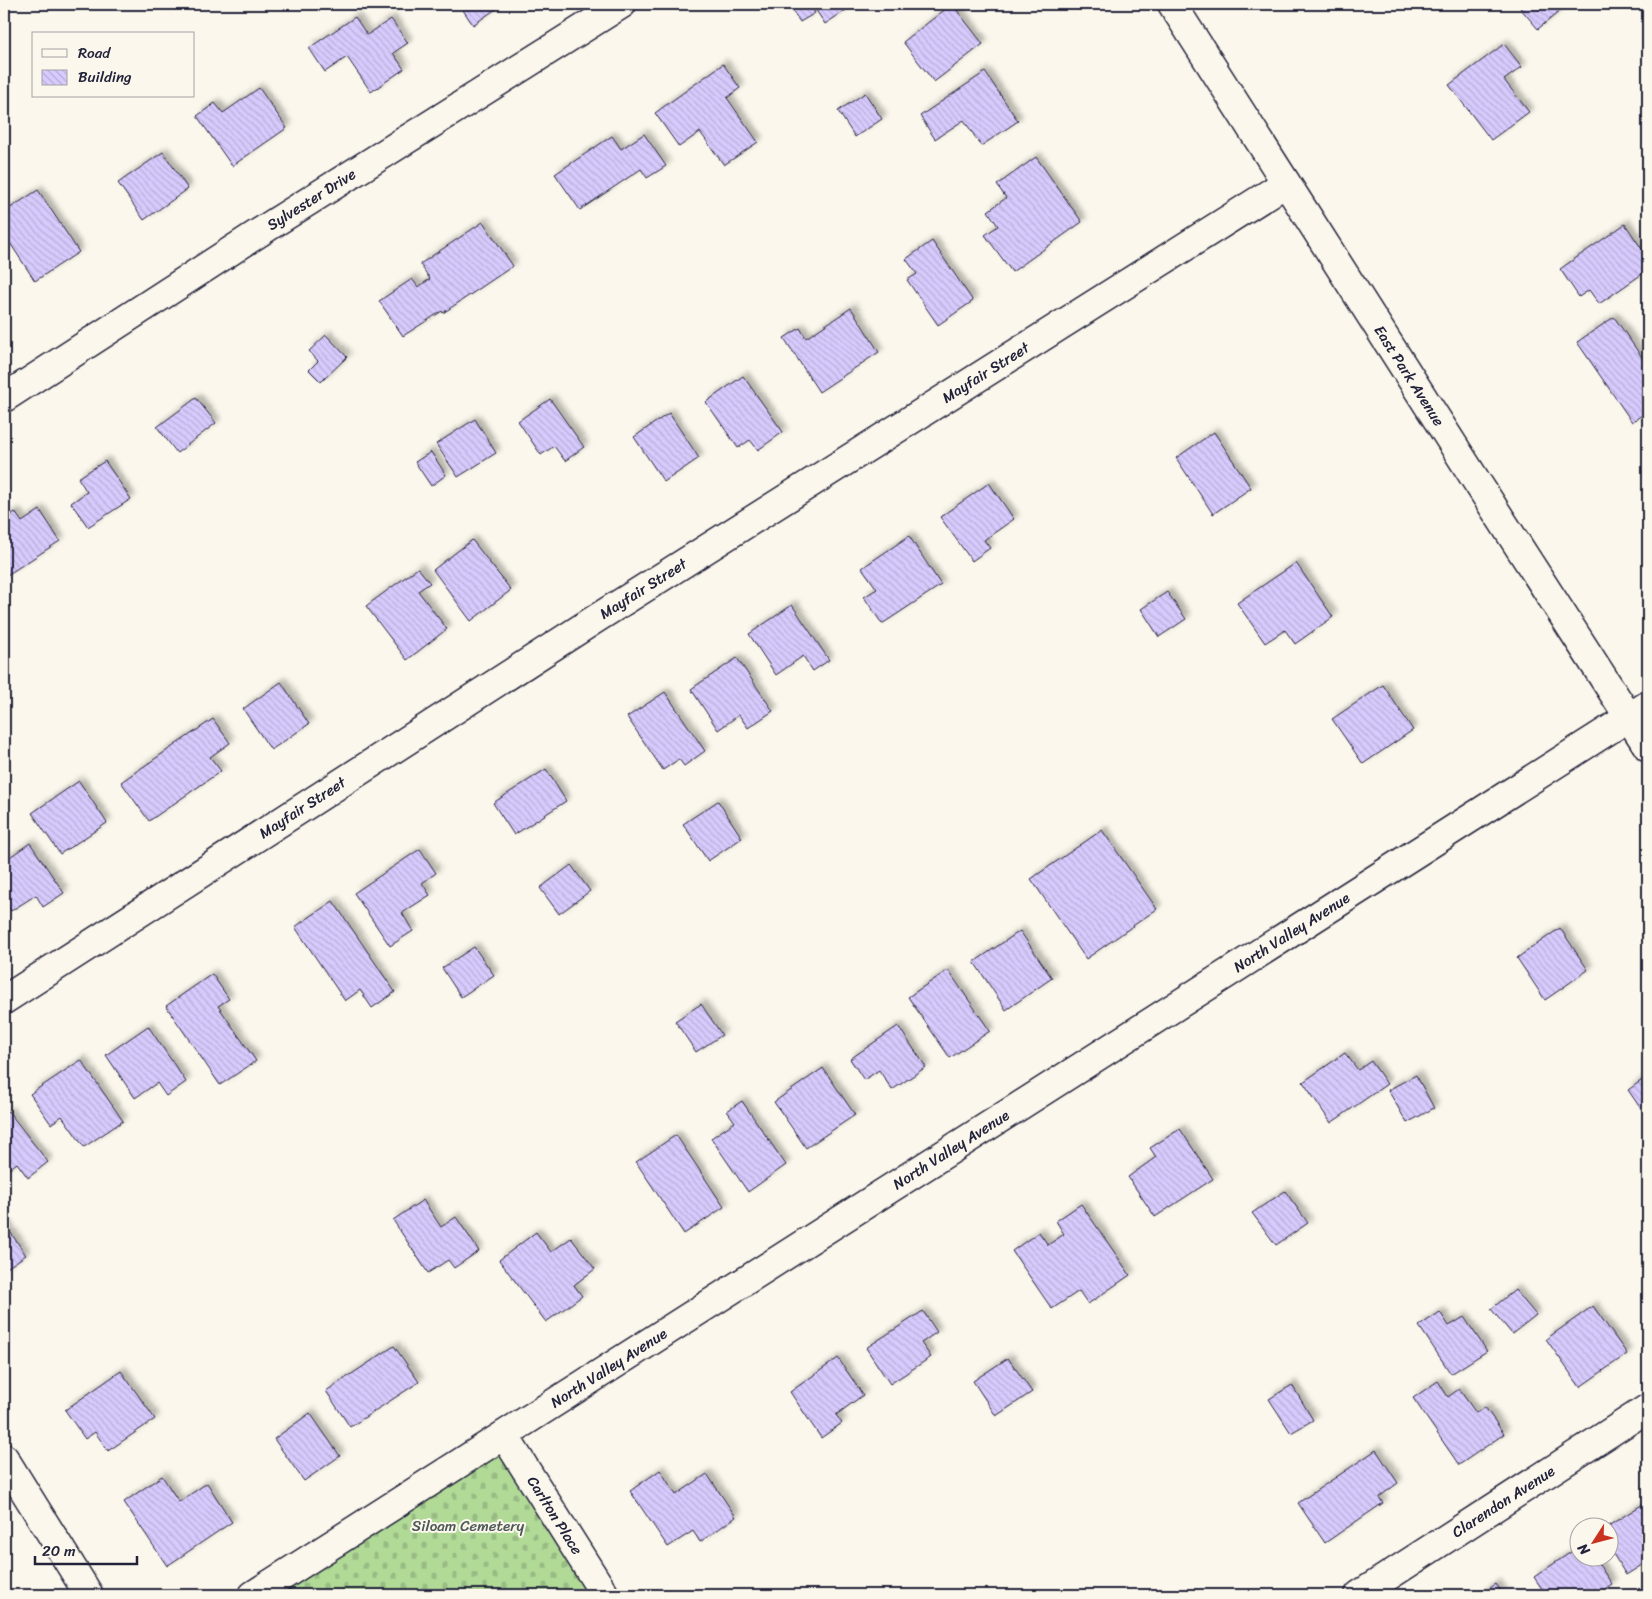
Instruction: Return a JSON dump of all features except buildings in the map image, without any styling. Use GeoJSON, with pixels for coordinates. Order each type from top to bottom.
{"type":"FeatureCollection","features":[{"type":"Feature","properties":{"kind":"street","name":"Sylvester Drive"},"geometry":{"type":"LineString","coordinates":[[4,398],[274,223],[622,4]]}},
{"type":"Feature","properties":{"kind":"street","name":"East Park Avenue"},"geometry":{"type":"LineString","coordinates":[[1172,4],[1471,474],[1639,711],[1648,747]]}},
{"type":"Feature","properties":{"kind":"street","name":"Mayfair Street"},"geometry":{"type":"LineString","coordinates":[[4,1000],[597,618],[1286,183]]}},
{"type":"Feature","properties":{"kind":"street","name":"North Valley Avenue"},"geometry":{"type":"LineString","coordinates":[[253,1595],[1639,711]]}},
{"type":"Feature","properties":{"kind":"street","name":"Clarendon Avenue"},"geometry":{"type":"LineString","coordinates":[[1359,1595],[1648,1408]]}},
{"type":"Feature","properties":{"kind":"street","name":"Carlton Place"},"geometry":{"type":"LineString","coordinates":[[504,1435],[605,1595]]}},
{"type":"Feature","properties":{"kind":"street"},"geometry":{"type":"LineString","coordinates":[[4,1458],[89,1595]]}},
{"type":"Feature","properties":{"kind":"green space","name":"Siloam Cemetery"},"geometry":{"type":"Polygon","coordinates":[[[492,1429],[590,1595],[233,1595],[492,1429]]]}}]}
